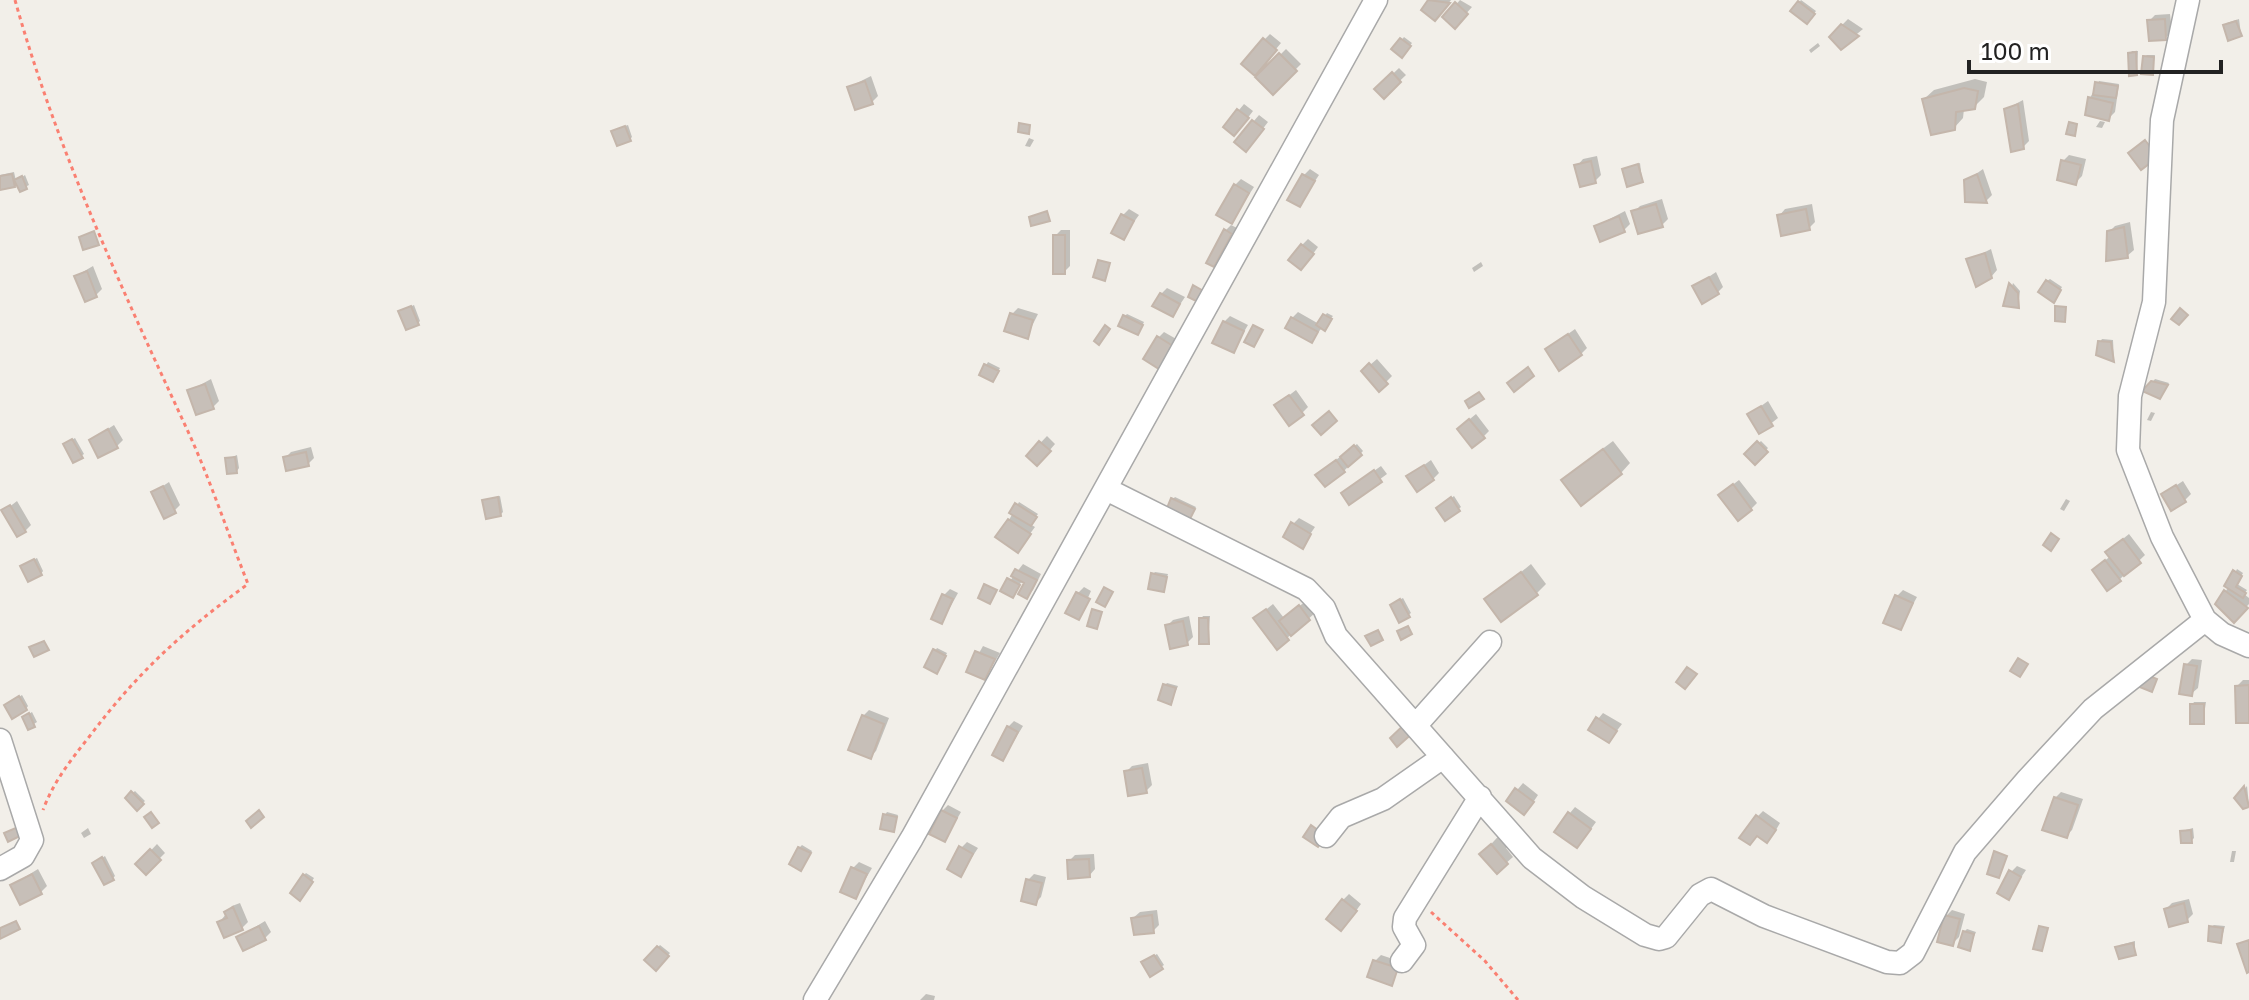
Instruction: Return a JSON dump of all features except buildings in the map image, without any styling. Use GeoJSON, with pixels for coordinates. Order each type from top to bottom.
{"type":"FeatureCollection","features":[{"type":"Feature","properties":{"kind":"street"},"geometry":{"type":"LineString","coordinates":[[815,1000],[912,838],[1376,0]]}},
{"type":"Feature","properties":{"kind":"street"},"geometry":{"type":"LineString","coordinates":[[2188,0],[2162,120],[2154,302],[2130,396],[2128,450],[2162,537],[2205,620],[2222,634],[2249,646]]}},
{"type":"Feature","properties":{"kind":"street"},"geometry":{"type":"LineString","coordinates":[[1106,489],[1221,544],[1315,595],[1336,636],[1532,858],[1583,897],[1653,938],[1666,937],[1700,895],[1711,889],[1764,916],[1887,962],[1900,963],[1913,953],[1965,852],[2028,779],[2093,709],[2205,620]]}},
{"type":"Feature","properties":{"kind":"street"},"geometry":{"type":"LineString","coordinates":[[1416,725],[1490,642]]}},
{"type":"Feature","properties":{"kind":"street"},"geometry":{"type":"LineString","coordinates":[[0,740],[32,840],[23,856],[0,869]]}},
{"type":"Feature","properties":{"kind":"street"},"geometry":{"type":"LineString","coordinates":[[1326,836],[1341,817],[1383,799],[1443,757]]}},
{"type":"Feature","properties":{"kind":"street"},"geometry":{"type":"LineString","coordinates":[[1402,961],[1414,945],[1403,923],[1480,797]]}},
{"type":"Feature","properties":{"kind":"path"},"geometry":{"type":"LineString","coordinates":[[15,0],[30,55],[105,249],[186,427],[248,584],[184,631],[129,684],[53,784],[32,840]]}},
{"type":"Feature","properties":{"kind":"path"},"geometry":{"type":"LineString","coordinates":[[1416,899],[1485,961],[1518,1000]]}}]}
